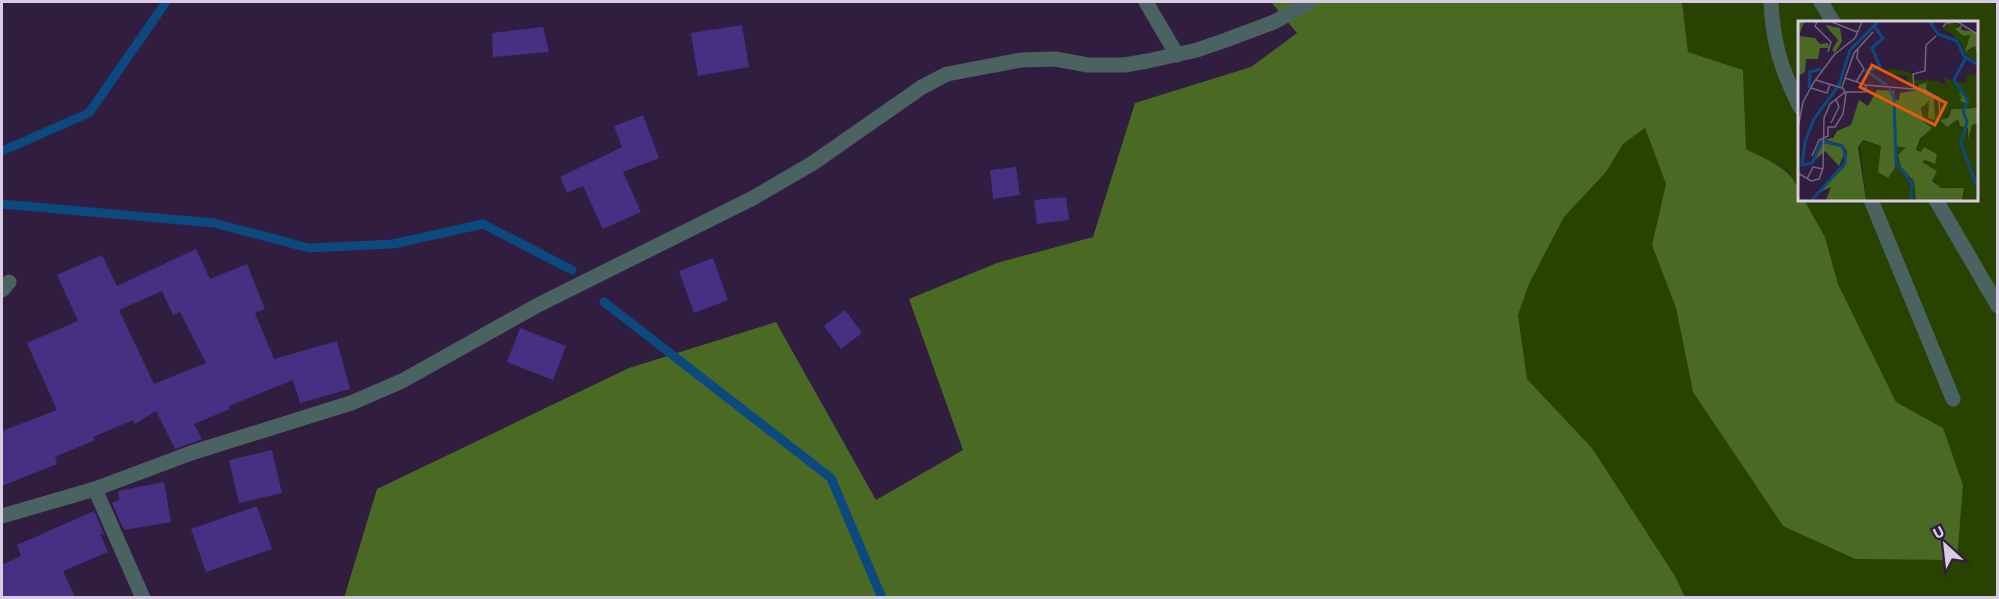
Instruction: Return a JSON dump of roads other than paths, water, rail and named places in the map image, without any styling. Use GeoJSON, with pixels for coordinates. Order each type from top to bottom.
{"type":"FeatureCollection","features":[{"type":"Feature","properties":{"kind":"street"},"geometry":{"type":"LineString","coordinates":[[1146,2],[1177,55]]}},
{"type":"Feature","properties":{"kind":"street"},"geometry":{"type":"LineString","coordinates":[[2,516],[95,489],[194,452],[351,403],[402,381],[538,305],[753,198],[813,163],[922,87],[947,74],[1021,60],[1054,59],[1088,65],[1124,65],[1177,55],[1274,22],[1310,2]]}},
{"type":"Feature","properties":{"kind":"street"},"geometry":{"type":"LineString","coordinates":[[1771,2],[1773,34],[1784,75],[1798,103]]}},
{"type":"Feature","properties":{"kind":"street"},"geometry":{"type":"LineString","coordinates":[[1821,2],[1832,21]]}},
{"type":"Feature","properties":{"kind":"street"},"geometry":{"type":"LineString","coordinates":[[1871,201],[1953,399]]}},
{"type":"Feature","properties":{"kind":"street"},"geometry":{"type":"LineString","coordinates":[[1937,201],[1998,306]]}},
{"type":"Feature","properties":{"kind":"street"},"geometry":{"type":"LineString","coordinates":[[95,489],[143,597]]}},
{"type":"Feature","properties":{"kind":"waterway"},"geometry":{"type":"LineString","coordinates":[[2,151],[89,113],[166,2]]}},
{"type":"Feature","properties":{"kind":"waterway"},"geometry":{"type":"LineString","coordinates":[[2,204],[214,223],[309,248],[393,244],[483,224],[572,270]]}},
{"type":"Feature","properties":{"kind":"waterway"},"geometry":{"type":"LineString","coordinates":[[604,302],[831,478],[882,598]]}}]}
